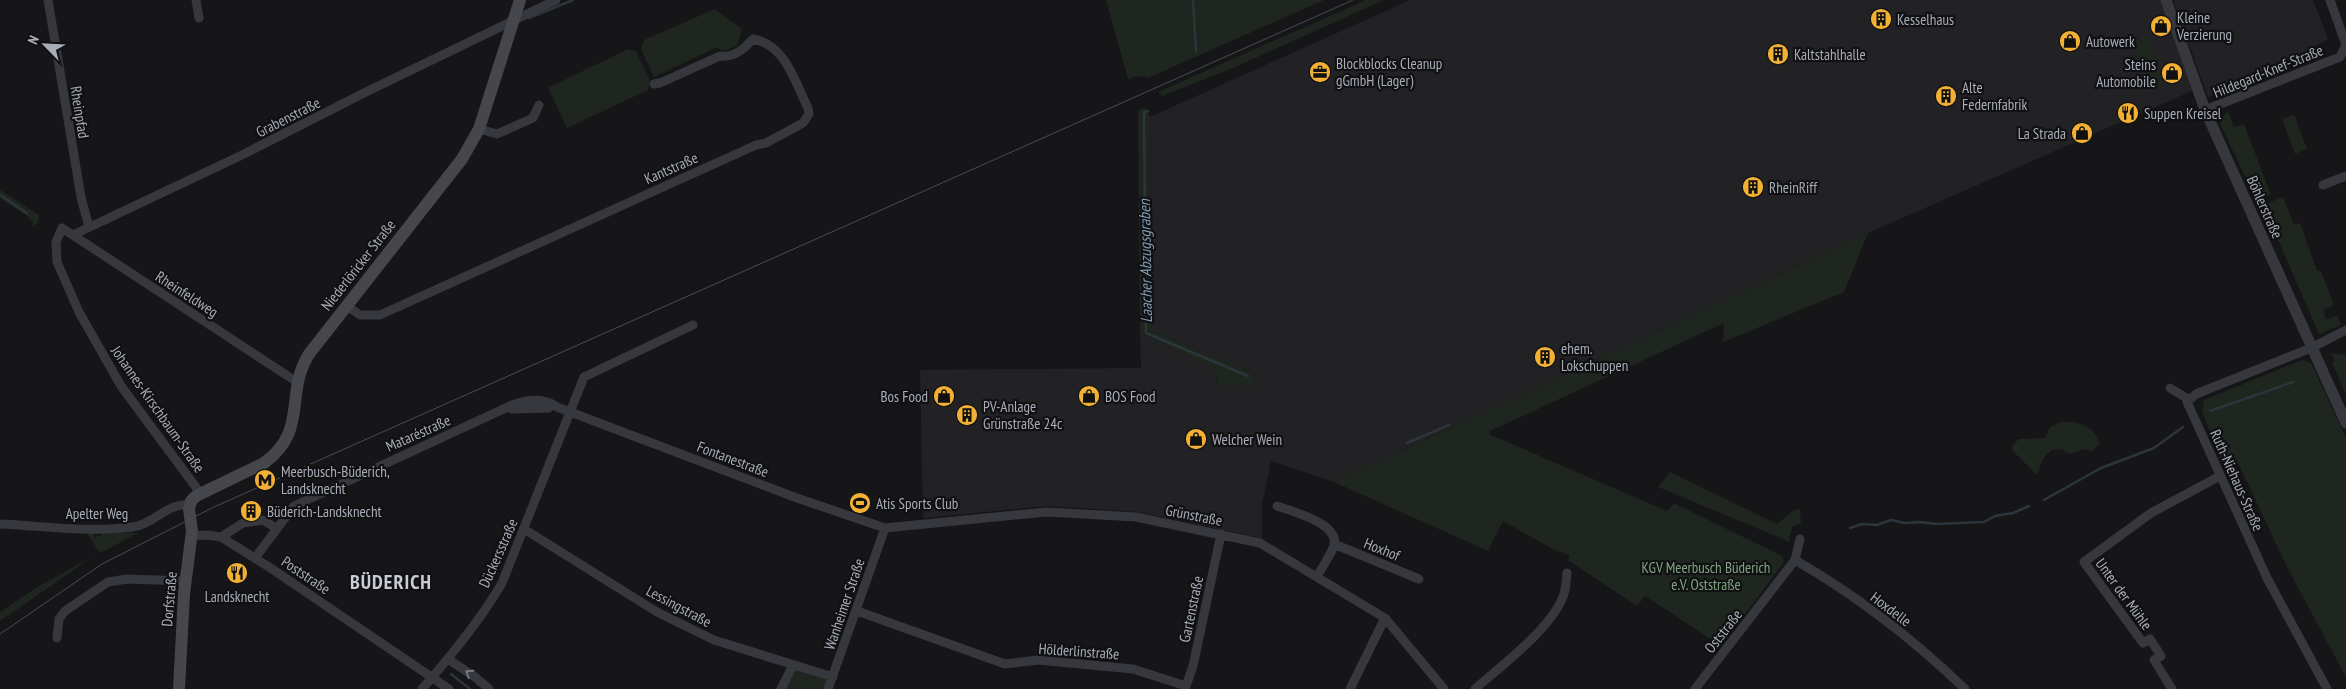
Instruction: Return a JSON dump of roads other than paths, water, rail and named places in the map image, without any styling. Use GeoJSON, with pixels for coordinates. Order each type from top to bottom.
{"type":"FeatureCollection","features":[{"type":"Feature","properties":{"kind":"main road","name":"Niederlöricker Straße"},"geometry":{"type":"LineString","coordinates":[[189,509],[193,499],[264,463],[280,450],[294,422],[297,382],[299,373],[309,354],[462,159],[479,129],[520,0]]}},
{"type":"Feature","properties":{"kind":"main road","name":"Dorfstraße"},"geometry":{"type":"LineString","coordinates":[[179,689],[186,581],[192,536],[189,509]]}},
{"type":"Feature","properties":{"kind":"street","name":"Rheinpfad"},"geometry":{"type":"LineString","coordinates":[[48,0],[81,197],[90,227]]}},
{"type":"Feature","properties":{"kind":"street"},"geometry":{"type":"LineString","coordinates":[[196,0],[199,18]]}},
{"type":"Feature","properties":{"kind":"street","name":"Grabenstraße"},"geometry":{"type":"LineString","coordinates":[[73,236],[556,0]]}},
{"type":"Feature","properties":{"kind":"street","name":"Böhlerstraße"},"geometry":{"type":"LineString","coordinates":[[2166,0],[2205,110],[2346,422]]}},
{"type":"Feature","properties":{"kind":"street","name":"Hildegard-Knef-Straße"},"geometry":{"type":"LineString","coordinates":[[2205,110],[2340,56],[2346,45],[2330,0]]}},
{"type":"Feature","properties":{"kind":"street","name":"Kantstraße"},"geometry":{"type":"LineString","coordinates":[[347,306],[360,315],[380,314],[741,152],[766,143],[803,123],[809,114],[808,108],[779,51],[763,41],[753,39],[744,50],[726,57],[720,56],[654,84]]}},
{"type":"Feature","properties":{"kind":"street"},"geometry":{"type":"LineString","coordinates":[[479,129],[494,134],[500,133],[533,118],[539,105]]}},
{"type":"Feature","properties":{"kind":"street"},"geometry":{"type":"LineString","coordinates":[[2322,185],[2346,176]]}},
{"type":"Feature","properties":{"kind":"street","name":"Rheinfeldweg"},"geometry":{"type":"LineString","coordinates":[[62,228],[297,382]]}},
{"type":"Feature","properties":{"kind":"street","name":"Johannes-Kirschbaum-Straße"},"geometry":{"type":"LineString","coordinates":[[62,228],[56,242],[57,262],[79,312],[121,386],[201,494]]}},
{"type":"Feature","properties":{"kind":"street"},"geometry":{"type":"LineString","coordinates":[[571,411],[584,378],[693,324]]}},
{"type":"Feature","properties":{"kind":"street"},"geometry":{"type":"LineString","coordinates":[[2170,388],[2188,400],[2196,394],[2311,348],[2346,330]]}},
{"type":"Feature","properties":{"kind":"street","name":"Ruth-Niehaus-Straße"},"geometry":{"type":"LineString","coordinates":[[2188,400],[2189,410],[2203,435],[2278,600],[2327,689]]}},
{"type":"Feature","properties":{"kind":"street","name":"Mataréstraße"},"geometry":{"type":"LineString","coordinates":[[255,558],[294,506],[525,401],[551,402],[557,407],[571,411]]}},
{"type":"Feature","properties":{"kind":"street","name":"Fontanestraße"},"geometry":{"type":"LineString","coordinates":[[571,411],[797,498],[885,528]]}},
{"type":"Feature","properties":{"kind":"street","name":"Dückersstraße"},"geometry":{"type":"LineString","coordinates":[[422,689],[492,602],[510,566],[571,411]]}},
{"type":"Feature","properties":{"kind":"street","name":"Unter der Mühle"},"geometry":{"type":"LineString","coordinates":[[2172,689],[2154,660],[2161,656],[2150,639],[2143,643],[2084,562],[2151,513],[2220,476]]}},
{"type":"Feature","properties":{"kind":"street","name":"Apelter Weg"},"geometry":{"type":"LineString","coordinates":[[0,524],[107,529],[131,528],[142,525],[178,506],[189,509]]}},
{"type":"Feature","properties":{"kind":"street"},"geometry":{"type":"LineString","coordinates":[[1277,506],[1322,523],[1332,533],[1334,544],[1317,577]]}},
{"type":"Feature","properties":{"kind":"street","name":"Grünstraße"},"geometry":{"type":"LineString","coordinates":[[885,528],[1046,512],[1136,517],[1260,543],[1385,618],[1444,689]]}},
{"type":"Feature","properties":{"kind":"street"},"geometry":{"type":"LineString","coordinates":[[221,537],[243,523],[263,520],[276,528]]}},
{"type":"Feature","properties":{"kind":"street","name":"Wanheimer Straße"},"geometry":{"type":"LineString","coordinates":[[828,689],[885,528]]}},
{"type":"Feature","properties":{"kind":"street","name":"Lessingstraße"},"geometry":{"type":"LineString","coordinates":[[524,529],[657,612],[714,640],[833,677]]}},
{"type":"Feature","properties":{"kind":"street","name":"Poststraße"},"geometry":{"type":"LineString","coordinates":[[192,536],[207,534],[221,537],[449,689]]}},
{"type":"Feature","properties":{"kind":"street","name":"Gartenstraße"},"geometry":{"type":"LineString","coordinates":[[1185,688],[1193,666],[1222,534]]}},
{"type":"Feature","properties":{"kind":"street","name":"Oststraße"},"geometry":{"type":"LineString","coordinates":[[1695,689],[1795,560],[1800,538]]}},
{"type":"Feature","properties":{"kind":"street","name":"Hoxhof"},"geometry":{"type":"LineString","coordinates":[[1334,544],[1419,579]]}},
{"type":"Feature","properties":{"kind":"street","name":"Hoxdelle"},"geometry":{"type":"LineString","coordinates":[[1795,560],[1858,601],[1918,647],[1965,689]]}},
{"type":"Feature","properties":{"kind":"street"},"geometry":{"type":"LineString","coordinates":[[1475,689],[1516,653],[1555,611],[1565,591],[1567,572]]}},
{"type":"Feature","properties":{"kind":"street"},"geometry":{"type":"LineString","coordinates":[[57,638],[59,619],[65,612],[108,582],[127,579],[186,581]]}},
{"type":"Feature","properties":{"kind":"street","name":"Hölderlinstraße"},"geometry":{"type":"LineString","coordinates":[[857,611],[1006,664],[1038,660],[1133,669],[1185,688]]}},
{"type":"Feature","properties":{"kind":"street"},"geometry":{"type":"LineString","coordinates":[[1350,689],[1385,618]]}},
{"type":"Feature","properties":{"kind":"street"},"geometry":{"type":"LineString","coordinates":[[448,659],[489,689]]}},
{"type":"Feature","properties":{"kind":"street"},"geometry":{"type":"LineString","coordinates":[[781,689],[794,665]]}},
{"type":"Feature","properties":{"kind":"waterway","name":"Laacher Abzugsgraben"},"geometry":{"type":"LineString","coordinates":[[529,18],[573,0]]}},
{"type":"Feature","properties":{"kind":"waterway","name":"Laacher Abzugsgraben"},"geometry":{"type":"LineString","coordinates":[[1193,0],[1196,51]]}},
{"type":"Feature","properties":{"kind":"waterway","name":"Laacher Abzugsgraben"},"geometry":{"type":"LineString","coordinates":[[1148,111],[1144,112],[1146,333],[1248,376]]}},
{"type":"Feature","properties":{"kind":"waterway"},"geometry":{"type":"LineString","coordinates":[[0,195],[27,213]]}},
{"type":"Feature","properties":{"kind":"waterway"},"geometry":{"type":"LineString","coordinates":[[2210,411],[2293,382]]}},
{"type":"Feature","properties":{"kind":"waterway","name":"Laacher Abzugsgraben"},"geometry":{"type":"LineString","coordinates":[[1407,443],[1449,425]]}},
{"type":"Feature","properties":{"kind":"waterway"},"geometry":{"type":"LineString","coordinates":[[2044,500],[2101,468],[2154,448],[2183,427]]}},
{"type":"Feature","properties":{"kind":"waterway"},"geometry":{"type":"LineString","coordinates":[[1850,528],[1862,524],[1877,525],[1891,520],[1904,523],[1936,524],[1984,522],[1995,516],[2013,513],[2029,506]]}},
{"type":"Feature","properties":{"kind":"waterway"},"geometry":{"type":"LineString","coordinates":[[451,674],[470,689]]}},
{"type":"Feature","properties":{"kind":"tram line"},"geometry":{"type":"LineString","coordinates":[[0,634],[102,564],[214,507],[1353,0]]}},
{"type":"Feature","properties":{"kind":"place","name":"Kesselhaus"},"geometry":{"type":"Point","coordinates":[1881,19]}},
{"type":"Feature","properties":{"kind":"place","name":"Kleine Verzierung"},"geometry":{"type":"Point","coordinates":[2161,26]}},
{"type":"Feature","properties":{"kind":"place","name":"Autowerk"},"geometry":{"type":"Point","coordinates":[2070,41]}},
{"type":"Feature","properties":{"kind":"place","name":"Kaltstahlhalle"},"geometry":{"type":"Point","coordinates":[1778,54]}},
{"type":"Feature","properties":{"kind":"place","name":"Blockblocks Cleanup gGmbH (Lager)"},"geometry":{"type":"Point","coordinates":[1320,72]}},
{"type":"Feature","properties":{"kind":"place","name":"Steins Automobile"},"geometry":{"type":"Point","coordinates":[2172,73]}},
{"type":"Feature","properties":{"kind":"place","name":"Alte Federnfabrik"},"geometry":{"type":"Point","coordinates":[1946,96]}},
{"type":"Feature","properties":{"kind":"place","name":"Suppen Kreisel"},"geometry":{"type":"Point","coordinates":[2128,113]}},
{"type":"Feature","properties":{"kind":"place","name":"La Strada"},"geometry":{"type":"Point","coordinates":[2082,133]}},
{"type":"Feature","properties":{"kind":"place","name":"RheinRiff"},"geometry":{"type":"Point","coordinates":[1753,187]}},
{"type":"Feature","properties":{"kind":"place","name":"ehem. Lokschuppen"},"geometry":{"type":"Point","coordinates":[1545,357]}},
{"type":"Feature","properties":{"kind":"place","name":"Bos Food"},"geometry":{"type":"Point","coordinates":[944,396]}},
{"type":"Feature","properties":{"kind":"place","name":"BOS Food"},"geometry":{"type":"Point","coordinates":[1089,396]}},
{"type":"Feature","properties":{"kind":"place","name":"PV-Anlage Grünstraße 24c"},"geometry":{"type":"Point","coordinates":[967,415]}},
{"type":"Feature","properties":{"kind":"place","name":"Welcher Wein"},"geometry":{"type":"Point","coordinates":[1196,439]}},
{"type":"Feature","properties":{"kind":"place","name":"Meerbusch-Büderich, Landsknecht"},"geometry":{"type":"Point","coordinates":[265,480]}},
{"type":"Feature","properties":{"kind":"place","name":"Atis Sports Club"},"geometry":{"type":"Point","coordinates":[860,503]}},
{"type":"Feature","properties":{"kind":"place","name":"Büderich-Landsknecht"},"geometry":{"type":"Point","coordinates":[251,511]}},
{"type":"Feature","properties":{"kind":"place","name":"Landsknecht"},"geometry":{"type":"Point","coordinates":[237,573]}},
{"type":"Feature","properties":{"kind":"district","name":"BÜDERICH"},"geometry":{"type":"Point","coordinates":[391,582]}},
{"type":"Feature","properties":{"kind":"park label","name":"KGV Meerbusch Büderich e.V. Oststraße"},"geometry":{"type":"Point","coordinates":[1706,576]}}]}
